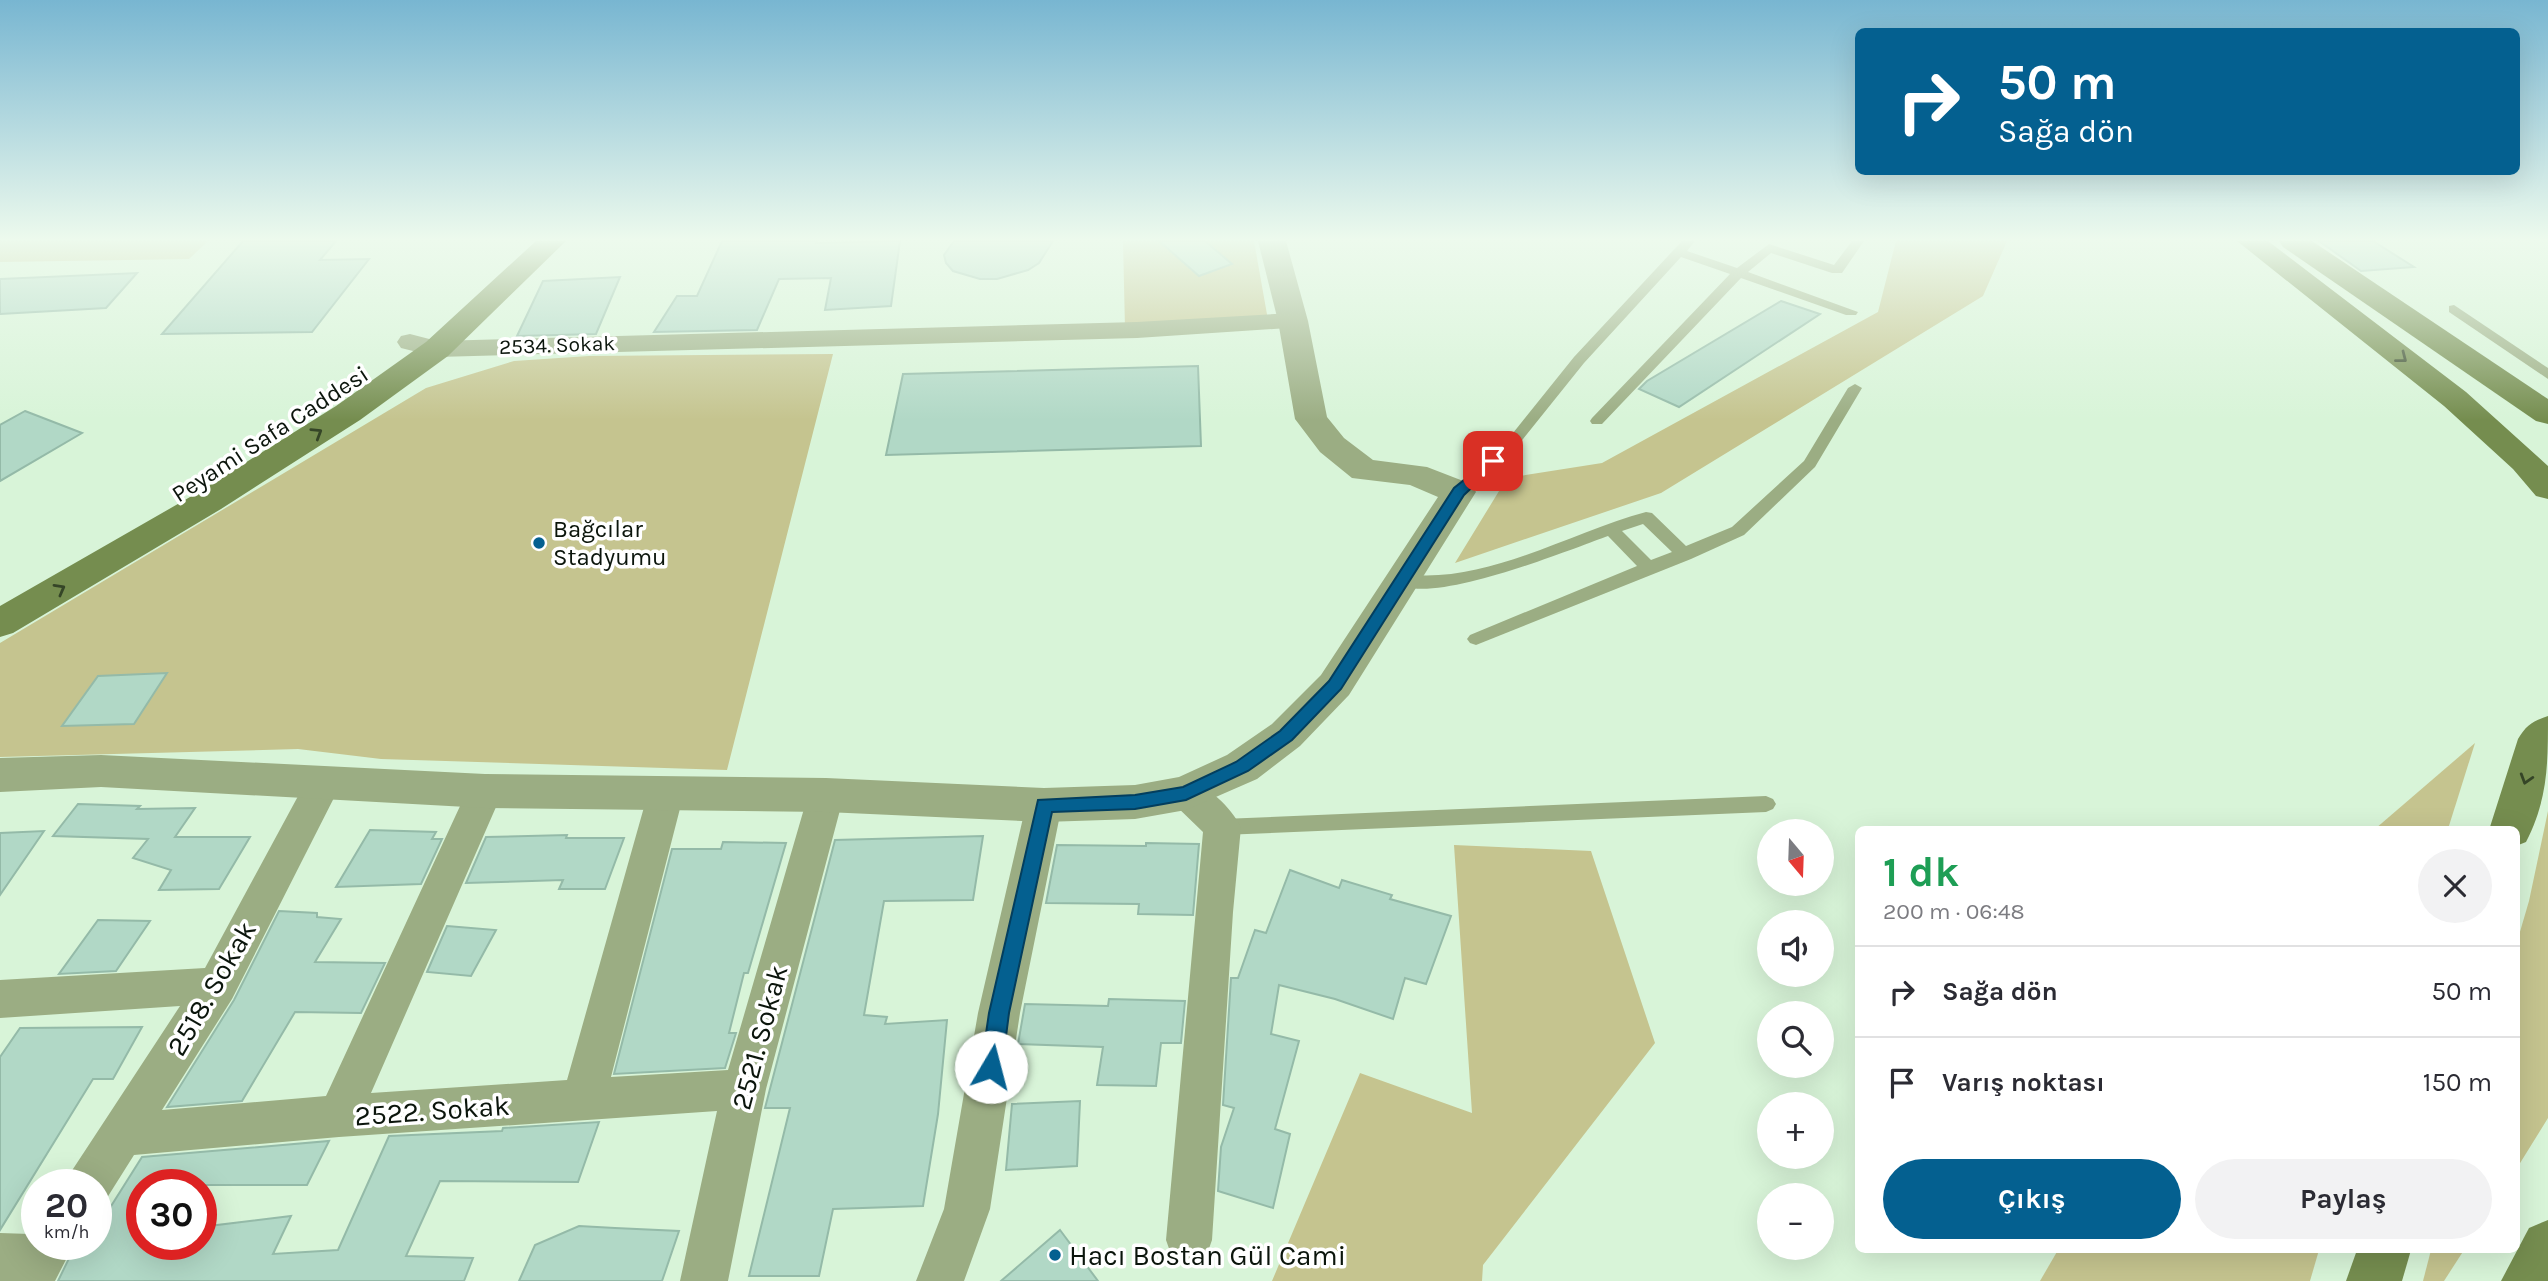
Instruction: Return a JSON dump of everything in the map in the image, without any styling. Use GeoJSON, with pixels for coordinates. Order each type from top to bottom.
{"type":"FeatureCollection","features":[{"type":"Feature","properties":{"kind":"main road","name":"Peyami Safa Caddesi"},"geometry":{"type":"LineString","coordinates":[[0,593],[139,517],[424,346],[464,301]]}},
{"type":"Feature","properties":{"kind":"main road"},"geometry":{"type":"LineString","coordinates":[[0,623],[209,501],[348,413],[479,301]]}},
{"type":"Feature","properties":{"kind":"main road"},"geometry":{"type":"LineString","coordinates":[[2328,301],[2455,399],[2525,461],[2548,488]]}},
{"type":"Feature","properties":{"kind":"main road"},"geometry":{"type":"LineString","coordinates":[[2371,301],[2548,442]]}},
{"type":"Feature","properties":{"kind":"main road"},"geometry":{"type":"LineString","coordinates":[[2380,301],[2548,414]]}},
{"type":"Feature","properties":{"kind":"main road"},"geometry":{"type":"LineString","coordinates":[[2512,826],[2539,739],[2548,732]]}},
{"type":"Feature","properties":{"kind":"main road"},"geometry":{"type":"LineString","coordinates":[[2529,1281],[2548,1247]]}},
{"type":"Feature","properties":{"kind":"main road"},"geometry":{"type":"LineString","coordinates":[[2374,1281],[2383,1253]]}},
{"type":"Feature","properties":{"kind":"street"},"geometry":{"type":"LineString","coordinates":[[0,775],[101,771],[485,791],[826,795],[1044,805],[1135,802],[1186,793],[1242,766],[1286,735],[1335,685],[1459,492],[1415,475],[1364,470],[1332,445],[1311,418],[1288,301]]}},
{"type":"Feature","properties":{"kind":"street","name":"2534. Sokak"},"geometry":{"type":"LineString","coordinates":[[424,346],[1137,330],[1293,321]]}},
{"type":"Feature","properties":{"kind":"street","name":"2518. Sokak"},"geometry":{"type":"LineString","coordinates":[[99,1169],[217,986],[323,784]]}},
{"type":"Feature","properties":{"kind":"street"},"geometry":{"type":"LineString","coordinates":[[339,1116],[485,791]]}},
{"type":"Feature","properties":{"kind":"street"},"geometry":{"type":"LineString","coordinates":[[583,1100],[666,793]]}},
{"type":"Feature","properties":{"kind":"street"},"geometry":{"type":"LineString","coordinates":[[1186,793],[1223,827],[1213,912],[1189,1240]]}},
{"type":"Feature","properties":{"kind":"street","name":"2521. Sokak"},"geometry":{"type":"LineString","coordinates":[[704,1281],[744,1089],[826,795]]}},
{"type":"Feature","properties":{"kind":"street"},"geometry":{"type":"LineString","coordinates":[[940,1281],[967,1209],[999,1013],[1044,805]]}},
{"type":"Feature","properties":{"kind":"street"},"geometry":{"type":"LineString","coordinates":[[0,999],[217,986]]}},
{"type":"Feature","properties":{"kind":"street","name":"2522. Sokak"},"geometry":{"type":"LineString","coordinates":[[121,1135],[339,1116],[744,1089]]}},
{"type":"Feature","properties":{"kind":"lane"},"geometry":{"type":"LineString","coordinates":[[1459,492],[1510,446],[1578,360],[1633,301]]}},
{"type":"Feature","properties":{"kind":"lane"},"geometry":{"type":"LineString","coordinates":[[1598,421],[1713,301]]}},
{"type":"Feature","properties":{"kind":"lane"},"geometry":{"type":"LineString","coordinates":[[1819,301],[1851,312]]}},
{"type":"Feature","properties":{"kind":"lane"},"geometry":{"type":"LineString","coordinates":[[2454,309],[2548,375]]}},
{"type":"Feature","properties":{"kind":"lane"},"geometry":{"type":"LineString","coordinates":[[1476,639],[1738,531],[1810,464],[1856,388]]}},
{"type":"Feature","properties":{"kind":"lane"},"geometry":{"type":"LineString","coordinates":[[1403,580],[1426,583],[1474,578],[1646,517],[1685,555]]}},
{"type":"Feature","properties":{"kind":"lane"},"geometry":{"type":"LineString","coordinates":[[1612,531],[1650,569]]}},
{"type":"Feature","properties":{"kind":"lane"},"geometry":{"type":"LineString","coordinates":[[1223,827],[1766,804]]}},
{"type":"Feature","properties":{"kind":"shaded area"},"geometry":{"type":"Polygon","coordinates":[[[1124,301],[1265,301],[1268,320],[1125,328],[1124,301]]]}},
{"type":"Feature","properties":{"kind":"shaded area"},"geometry":{"type":"Polygon","coordinates":[[[1881,301],[1975,301],[1661,493],[1455,563],[1507,478],[1602,463],[1878,312],[1881,301]]]}},
{"type":"Feature","properties":{"kind":"shaded area","name":"Bağcılar Stadyumu"},"geometry":{"type":"Polygon","coordinates":[[[833,354],[727,770],[381,759],[298,749],[0,757],[0,643],[426,388],[514,361],[589,356],[833,354]]]}},
{"type":"Feature","properties":{"kind":"shaded area"},"geometry":{"type":"Polygon","coordinates":[[[2475,743],[2449,826],[2378,826],[2475,743]]]}},
{"type":"Feature","properties":{"kind":"shaded area"},"geometry":{"type":"Polygon","coordinates":[[[2548,811],[2548,1118],[2520,1163],[2520,932],[2548,811]]]}},
{"type":"Feature","properties":{"kind":"shaded area"},"geometry":{"type":"Polygon","coordinates":[[[1454,845],[1591,851],[1655,1043],[1483,1265],[1482,1281],[1272,1281],[1360,1073],[1472,1113],[1454,845]]]}},
{"type":"Feature","properties":{"kind":"shaded area"},"geometry":{"type":"Polygon","coordinates":[[[2056,1253],[2318,1253],[2310,1281],[2040,1281],[2056,1253]]]}},
{"type":"Feature","properties":{"kind":"shaded area"},"geometry":{"type":"Polygon","coordinates":[[[2430,1253],[2462,1253],[2444,1281],[2423,1281],[2430,1253]]]}},
{"type":"Feature","properties":{"kind":"building"},"geometry":{"type":"Polygon","coordinates":[[[0,301],[112,301],[106,308],[0,314],[0,301]]]}},
{"type":"Feature","properties":{"kind":"building"},"geometry":{"type":"Polygon","coordinates":[[[191,301],[336,301],[312,332],[162,334],[191,301]]]}},
{"type":"Feature","properties":{"kind":"building"},"geometry":{"type":"Polygon","coordinates":[[[534,301],[610,301],[596,334],[517,336],[534,301]]]}},
{"type":"Feature","properties":{"kind":"building"},"geometry":{"type":"Polygon","coordinates":[[[674,301],[770,301],[757,330],[654,332],[674,301]]]}},
{"type":"Feature","properties":{"kind":"building"},"geometry":{"type":"Polygon","coordinates":[[[827,301],[892,301],[891,306],[825,310],[827,301]]]}},
{"type":"Feature","properties":{"kind":"building"},"geometry":{"type":"Polygon","coordinates":[[[1781,301],[1820,314],[1679,407],[1639,389],[1647,381],[1781,301]]]}},
{"type":"Feature","properties":{"kind":"building"},"geometry":{"type":"Polygon","coordinates":[[[1198,366],[1201,446],[886,455],[903,374],[1198,366]]]}},
{"type":"Feature","properties":{"kind":"building"},"geometry":{"type":"Polygon","coordinates":[[[25,411],[82,433],[0,481],[0,425],[25,411]]]}},
{"type":"Feature","properties":{"kind":"building"},"geometry":{"type":"Polygon","coordinates":[[[167,673],[134,724],[62,726],[98,676],[167,673]]]}},
{"type":"Feature","properties":{"kind":"building"},"geometry":{"type":"Polygon","coordinates":[[[78,804],[140,806],[137,809],[195,808],[175,837],[250,837],[219,889],[159,890],[171,870],[133,858],[148,839],[53,836],[78,804]]]}},
{"type":"Feature","properties":{"kind":"building"},"geometry":{"type":"Polygon","coordinates":[[[370,830],[436,832],[432,839],[442,839],[421,884],[336,887],[370,830]]]}},
{"type":"Feature","properties":{"kind":"building"},"geometry":{"type":"Polygon","coordinates":[[[44,831],[0,895],[0,833],[44,831]]]}},
{"type":"Feature","properties":{"kind":"building"},"geometry":{"type":"Polygon","coordinates":[[[567,835],[566,838],[624,838],[605,889],[559,889],[563,880],[466,883],[486,837],[567,835]]]}},
{"type":"Feature","properties":{"kind":"building"},"geometry":{"type":"Polygon","coordinates":[[[983,836],[973,900],[884,901],[864,1015],[887,1017],[885,1024],[947,1020],[938,1114],[923,1206],[833,1209],[819,1276],[749,1276],[790,1108],[765,1108],[835,840],[983,836]]]}},
{"type":"Feature","properties":{"kind":"building"},"geometry":{"type":"Polygon","coordinates":[[[723,842],[786,843],[748,973],[744,973],[729,1033],[736,1033],[725,1068],[614,1074],[672,849],[721,849],[723,842]]]}},
{"type":"Feature","properties":{"kind":"building"},"geometry":{"type":"Polygon","coordinates":[[[1146,843],[1199,844],[1193,915],[1138,914],[1139,904],[1046,903],[1057,845],[1146,846],[1146,843]]]}},
{"type":"Feature","properties":{"kind":"building"},"geometry":{"type":"Polygon","coordinates":[[[1290,870],[1339,888],[1342,880],[1392,895],[1390,899],[1451,916],[1426,984],[1405,978],[1393,1019],[1335,999],[1279,985],[1271,1034],[1299,1041],[1275,1129],[1290,1134],[1273,1208],[1218,1191],[1221,1147],[1234,1108],[1223,1105],[1231,978],[1238,978],[1255,930],[1266,933],[1290,870]]]}},
{"type":"Feature","properties":{"kind":"building"},"geometry":{"type":"Polygon","coordinates":[[[279,911],[317,913],[317,917],[341,919],[315,962],[385,963],[361,1013],[295,1012],[242,1101],[167,1107],[234,1000],[279,911]]]}},
{"type":"Feature","properties":{"kind":"building"},"geometry":{"type":"Polygon","coordinates":[[[98,920],[150,921],[116,971],[59,974],[98,920]]]}},
{"type":"Feature","properties":{"kind":"building"},"geometry":{"type":"Polygon","coordinates":[[[447,926],[496,930],[471,976],[427,972],[447,926]]]}},
{"type":"Feature","properties":{"kind":"building"},"geometry":{"type":"Polygon","coordinates":[[[1109,999],[1185,1001],[1181,1043],[1161,1043],[1156,1086],[1097,1085],[1103,1047],[1018,1044],[1025,1004],[1108,1006],[1109,999]]]}},
{"type":"Feature","properties":{"kind":"building"},"geometry":{"type":"Polygon","coordinates":[[[142,1027],[113,1079],[93,1079],[38,1169],[21,1169],[21,1196],[0,1230],[0,1057],[20,1028],[142,1027]]]}},
{"type":"Feature","properties":{"kind":"building"},"geometry":{"type":"Polygon","coordinates":[[[1080,1101],[1077,1166],[1006,1170],[1012,1104],[1080,1101]]]}},
{"type":"Feature","properties":{"kind":"building"},"geometry":{"type":"Polygon","coordinates":[[[599,1122],[578,1182],[440,1181],[406,1256],[473,1258],[464,1281],[58,1281],[68,1260],[112,1260],[112,1205],[126,1182],[126,1260],[217,1260],[217,1225],[291,1216],[273,1254],[338,1250],[389,1136],[502,1131],[503,1128],[599,1122]]]}},
{"type":"Feature","properties":{"kind":"building"},"geometry":{"type":"Polygon","coordinates":[[[329,1141],[307,1185],[217,1185],[217,1169],[134,1169],[142,1157],[329,1141]]]}},
{"type":"Feature","properties":{"kind":"building"},"geometry":{"type":"Polygon","coordinates":[[[579,1226],[679,1231],[662,1281],[519,1281],[535,1245],[579,1226]]]}},
{"type":"Feature","properties":{"kind":"building","name":"Hacı Bostan Gül Cami"},"geometry":{"type":"Polygon","coordinates":[[[1060,1230],[1098,1281],[1001,1281],[1060,1230]]]}},
{"type":"Feature","properties":{"kind":"place","name":"Bağcılar Stadyumu"},"geometry":{"type":"Point","coordinates":[539,543]}},
{"type":"Feature","properties":{"kind":"place","name":"Hacı Bostan Gül Cami"},"geometry":{"type":"Point","coordinates":[1055,1255]}},
{"type":"Feature","properties":{"kind":"route"},"geometry":{"type":"LineString","coordinates":[[991,1067],[999,1013],[1044,805],[1135,802],[1186,793],[1242,766],[1286,735],[1335,685],[1459,492],[1493,461]]}}]}
